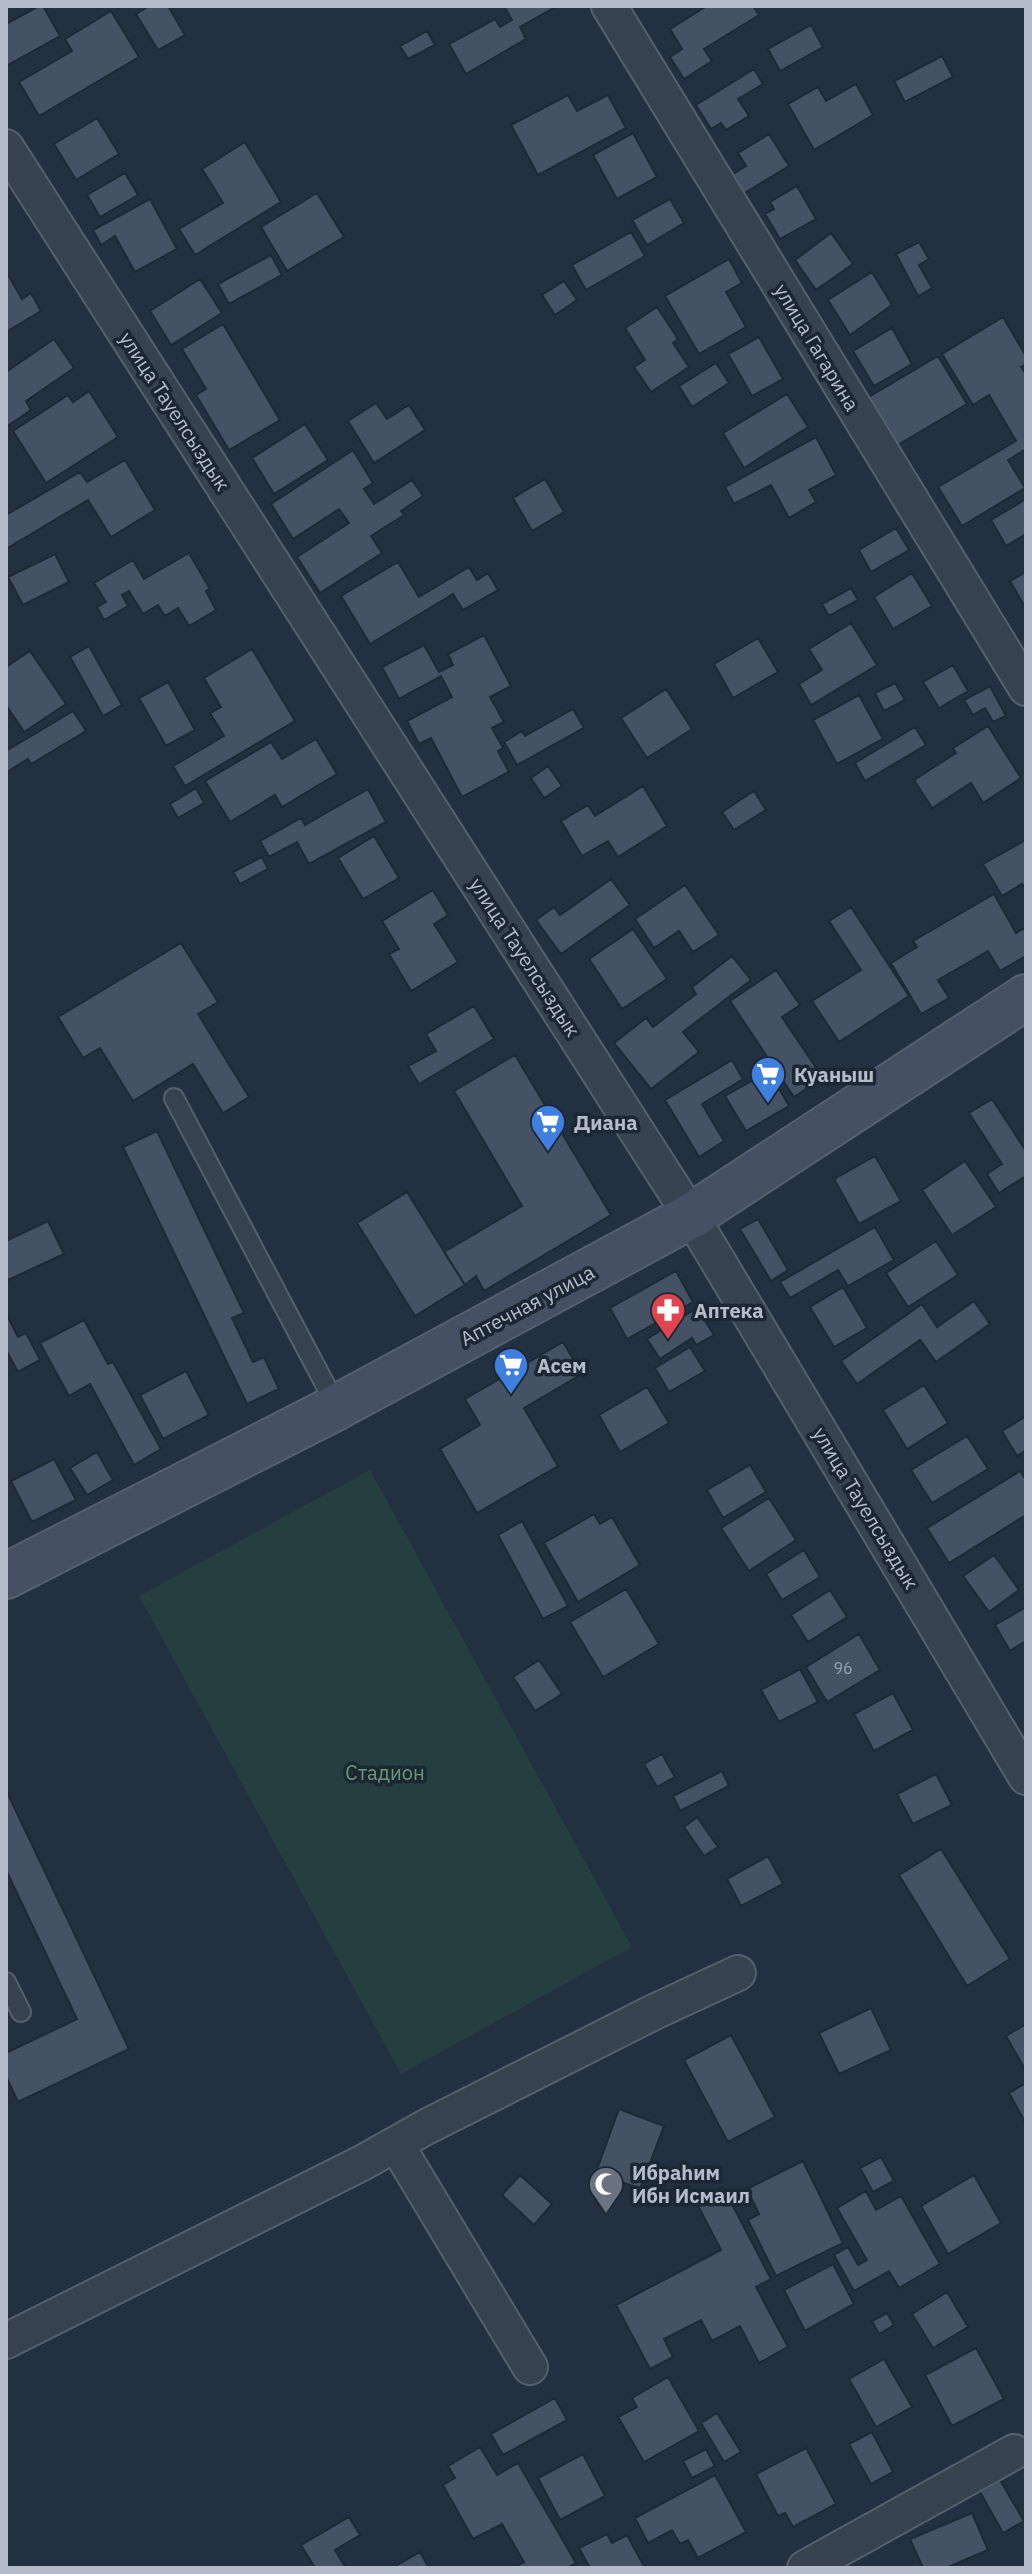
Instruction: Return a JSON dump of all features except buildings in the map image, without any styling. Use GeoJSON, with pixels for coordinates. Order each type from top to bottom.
{"type":"FeatureCollection","features":[{"type":"Feature","properties":{"kind":"main road","name":"Аптечная улица"},"geometry":{"type":"LineString","coordinates":[[6,1576],[337,1407],[691,1216],[1026,997]]}},
{"type":"Feature","properties":{"kind":"street","name":"улица Гагарина"},"geometry":{"type":"LineString","coordinates":[[609,6],[1026,688]]}},
{"type":"Feature","properties":{"kind":"street","name":"улица Тауелсыздык"},"geometry":{"type":"LineString","coordinates":[[6,147],[691,1216],[1026,1777]]}},
{"type":"Feature","properties":{"kind":"street"},"geometry":{"type":"LineString","coordinates":[[6,2341],[654,2012],[738,1973]]}},
{"type":"Feature","properties":{"kind":"street"},"geometry":{"type":"LineString","coordinates":[[396,2144],[530,2367]]}},
{"type":"Feature","properties":{"kind":"street"},"geometry":{"type":"LineString","coordinates":[[805,2568],[1014,2452]]}},
{"type":"Feature","properties":{"kind":"lane"},"geometry":{"type":"LineString","coordinates":[[174,1098],[337,1407]]}},
{"type":"Feature","properties":{"kind":"lane"},"geometry":{"type":"LineString","coordinates":[[6,1982],[21,2012]]}},
{"type":"Feature","properties":{"kind":"green space","name":"Стадион"},"geometry":{"type":"Polygon","coordinates":[[[370,1470],[632,1947],[401,2074],[139,1596],[370,1470]]]}},
{"type":"Feature","properties":{"kind":"place","name":"Куаныш"},"geometry":{"type":"Point","coordinates":[768,1105]}},
{"type":"Feature","properties":{"kind":"place","name":"Диана"},"geometry":{"type":"Point","coordinates":[548,1153]}},
{"type":"Feature","properties":{"kind":"place","name":"Аптека"},"geometry":{"type":"Point","coordinates":[668,1341]}},
{"type":"Feature","properties":{"kind":"place","name":"Асем"},"geometry":{"type":"Point","coordinates":[511,1396]}},
{"type":"Feature","properties":{"kind":"place","name":"Ибраһим Ибн Исмаил"},"geometry":{"type":"Point","coordinates":[606,2215]}}]}
